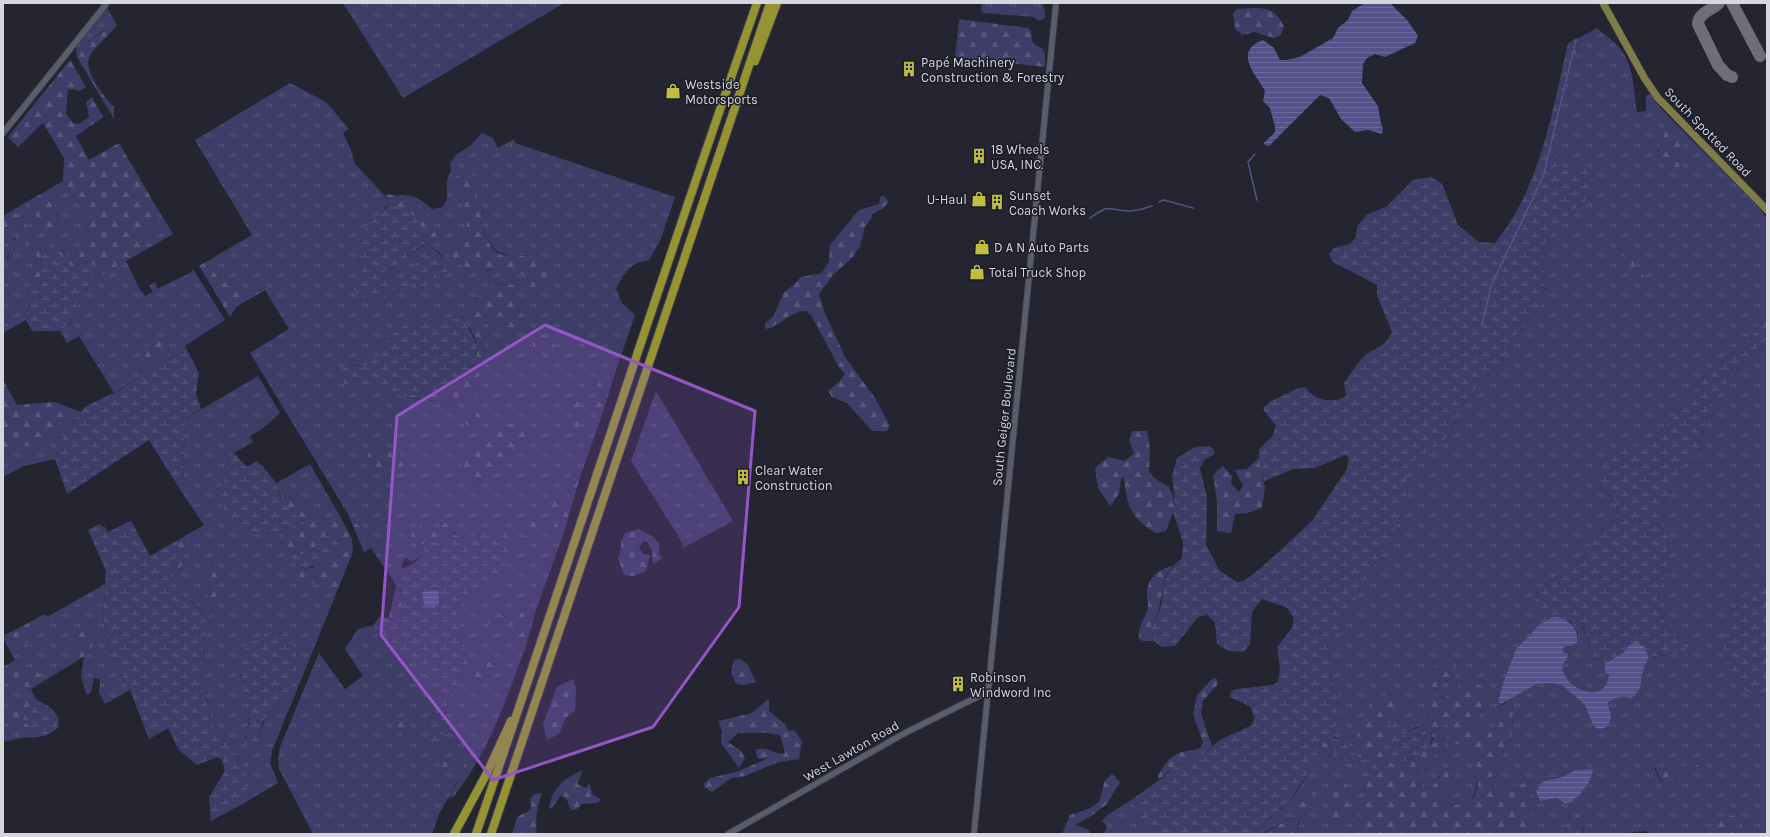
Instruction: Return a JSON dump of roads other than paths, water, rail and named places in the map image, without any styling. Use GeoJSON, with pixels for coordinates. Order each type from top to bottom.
{"type":"FeatureCollection","features":[{"type":"Feature","properties":{"kind":"highway"},"geometry":{"type":"LineString","coordinates":[[476,834],[522,701],[689,196],[756,3]]}},
{"type":"Feature","properties":{"kind":"highway"},"geometry":{"type":"LineString","coordinates":[[491,834],[770,3]]}},
{"type":"Feature","properties":{"kind":"highway"},"geometry":{"type":"LineString","coordinates":[[739,92],[756,58],[777,3]]}},
{"type":"Feature","properties":{"kind":"highway"},"geometry":{"type":"LineString","coordinates":[[454,834],[473,802],[508,726],[522,701]]}},
{"type":"Feature","properties":{"kind":"main road","name":"South Spotted Road"},"geometry":{"type":"LineString","coordinates":[[1603,3],[1645,79],[1658,98],[1767,210]]}},
{"type":"Feature","properties":{"kind":"street"},"geometry":{"type":"LineString","coordinates":[[3,133],[107,3]]}},
{"type":"Feature","properties":{"kind":"street","name":"South Geiger Boulevard"},"geometry":{"type":"LineString","coordinates":[[974,834],[1056,3]]}},
{"type":"Feature","properties":{"kind":"street","name":"West Lawton Road"},"geometry":{"type":"LineString","coordinates":[[728,834],[904,734],[987,692]]}},
{"type":"Feature","properties":{"kind":"waterway"},"geometry":{"type":"LineString","coordinates":[[1482,325],[1491,286],[1543,177],[1576,40]]}},
{"type":"Feature","properties":{"kind":"waterway"},"geometry":{"type":"LineString","coordinates":[[1255,154],[1248,162],[1257,200]]}},
{"type":"Feature","properties":{"kind":"waterway"},"geometry":{"type":"LineString","coordinates":[[1159,202],[1164,200],[1193,208]]}},
{"type":"Feature","properties":{"kind":"waterway"},"geometry":{"type":"LineString","coordinates":[[1090,218],[1097,213],[1110,208],[1122,211],[1132,211],[1152,206]]}},
{"type":"Feature","properties":{"kind":"place","name":"Papé Machinery Construction & Forestry"},"geometry":{"type":"Point","coordinates":[909,69]}},
{"type":"Feature","properties":{"kind":"place","name":"Westside Motorsports"},"geometry":{"type":"Point","coordinates":[673,91]}},
{"type":"Feature","properties":{"kind":"place","name":"18 Wheels USA, INC."},"geometry":{"type":"Point","coordinates":[979,156]}},
{"type":"Feature","properties":{"kind":"place","name":"U-Haul"},"geometry":{"type":"Point","coordinates":[979,199]}},
{"type":"Feature","properties":{"kind":"place","name":"Sunset Coach Works"},"geometry":{"type":"Point","coordinates":[997,202]}},
{"type":"Feature","properties":{"kind":"place","name":"D A N Auto Parts"},"geometry":{"type":"Point","coordinates":[982,247]}},
{"type":"Feature","properties":{"kind":"place","name":"Total Truck Shop"},"geometry":{"type":"Point","coordinates":[977,272]}},
{"type":"Feature","properties":{"kind":"place","name":"Clear Water Construction"},"geometry":{"type":"Point","coordinates":[743,477]}},
{"type":"Feature","properties":{"kind":"place","name":"Robinson Windword Inc"},"geometry":{"type":"Point","coordinates":[958,684]}}]}
